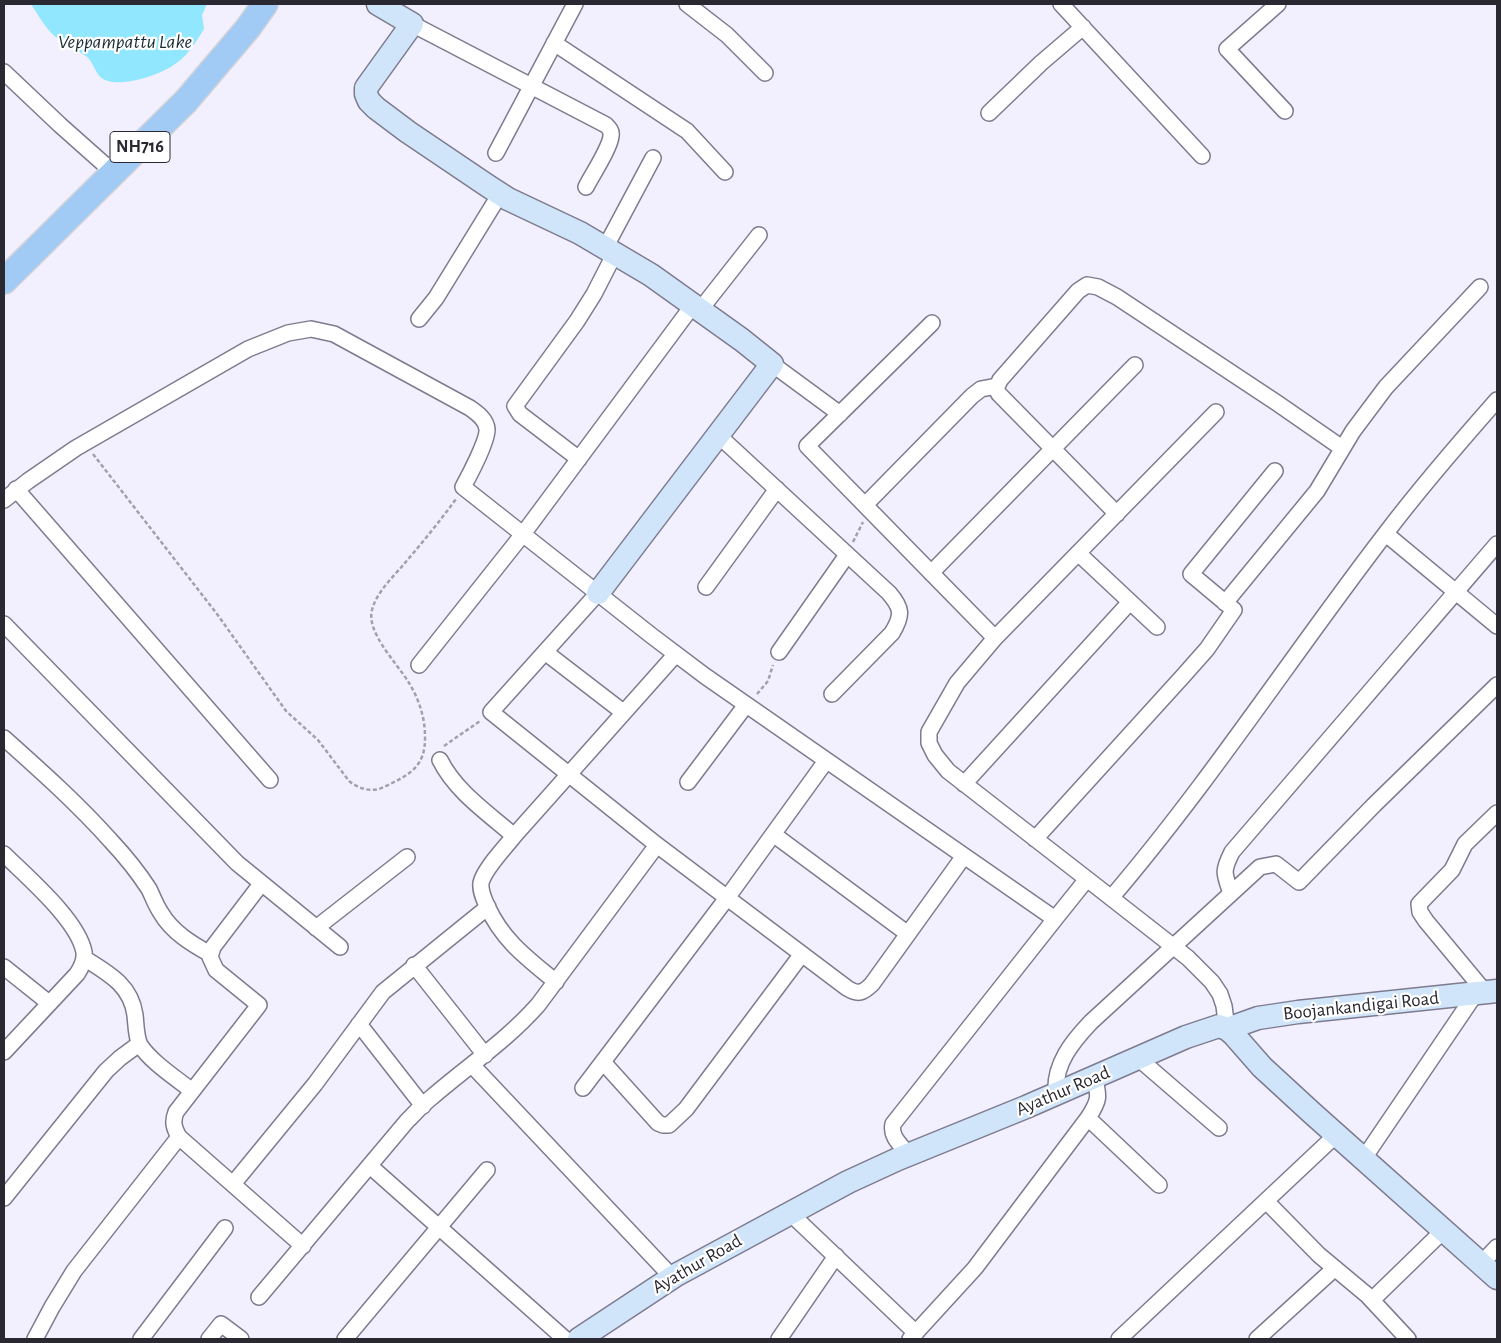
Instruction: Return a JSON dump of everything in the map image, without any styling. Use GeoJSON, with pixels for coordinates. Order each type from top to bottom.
{"type":"FeatureCollection","features":[{"type":"Feature","properties":{"kind":"main road","name":"NH716"},"geometry":{"type":"LineString","coordinates":[[4,281],[186,101],[248,28],[265,4]]}},
{"type":"Feature","properties":{"kind":"street"},"geometry":{"type":"LineString","coordinates":[[378,4],[412,24],[598,120],[610,130],[609,143],[586,187]]}},
{"type":"Feature","properties":{"kind":"street"},"geometry":{"type":"LineString","coordinates":[[496,152],[574,4]]}},
{"type":"Feature","properties":{"kind":"street"},"geometry":{"type":"LineString","coordinates":[[686,4],[727,35],[765,72]]}},
{"type":"Feature","properties":{"kind":"street"},"geometry":{"type":"LineString","coordinates":[[1061,4],[1202,156]]}},
{"type":"Feature","properties":{"kind":"street"},"geometry":{"type":"LineString","coordinates":[[1278,4],[1226,49],[1284,111]]}},
{"type":"Feature","properties":{"kind":"street"},"geometry":{"type":"LineString","coordinates":[[412,24],[366,88],[369,101],[408,132],[500,194],[610,250],[651,275],[840,414]]}},
{"type":"Feature","properties":{"kind":"street"},"geometry":{"type":"LineString","coordinates":[[989,113],[1041,63],[1083,27]]}},
{"type":"Feature","properties":{"kind":"street"},"geometry":{"type":"LineString","coordinates":[[554,42],[687,131],[725,172]]}},
{"type":"Feature","properties":{"kind":"street"},"geometry":{"type":"LineString","coordinates":[[4,72],[114,173]]}},
{"type":"Feature","properties":{"kind":"street"},"geometry":{"type":"LineString","coordinates":[[579,459],[520,414],[515,406],[578,321],[594,294],[610,250],[652,158]]}},
{"type":"Feature","properties":{"kind":"street"},"geometry":{"type":"LineString","coordinates":[[419,319],[436,298],[500,194]]}},
{"type":"Feature","properties":{"kind":"street"},"geometry":{"type":"LineString","coordinates":[[419,665],[523,534],[697,308],[759,235]]}},
{"type":"Feature","properties":{"kind":"street"},"geometry":{"type":"LineString","coordinates":[[1116,514],[998,394],[996,389],[1000,380],[1078,291],[1086,285],[1098,287],[1117,297],[1342,448]]}},
{"type":"Feature","properties":{"kind":"street"},"geometry":{"type":"LineString","coordinates":[[1225,603],[1316,491],[1342,448],[1386,388],[1480,287]]}},
{"type":"Feature","properties":{"kind":"street"},"geometry":{"type":"LineString","coordinates":[[932,323],[807,446],[995,638]]}},
{"type":"Feature","properties":{"kind":"street"},"geometry":{"type":"LineString","coordinates":[[4,500],[16,489],[85,444],[248,349],[288,333],[311,329],[334,334],[470,408],[479,415],[484,421],[487,430],[484,444],[463,487],[676,654],[746,705],[1055,918]]}},
{"type":"Feature","properties":{"kind":"street"},"geometry":{"type":"LineString","coordinates":[[772,364],[598,593],[491,712],[658,845],[856,993],[864,992],[872,984],[964,856]]}},
{"type":"Feature","properties":{"kind":"street"},"geometry":{"type":"LineString","coordinates":[[931,572],[1135,365]]}},
{"type":"Feature","properties":{"kind":"street"},"geometry":{"type":"LineString","coordinates":[[868,508],[972,396],[981,389],[998,386]]}},
{"type":"Feature","properties":{"kind":"street"},"geometry":{"type":"LineString","coordinates":[[1111,898],[1153,849],[1195,795],[1386,534],[1432,476],[1497,400]]}},
{"type":"Feature","properties":{"kind":"street"},"geometry":{"type":"LineString","coordinates":[[1216,412],[995,638],[957,683],[929,732],[929,743],[935,755],[948,771],[1201,970],[1220,994],[1224,1006],[1227,1029],[1262,1067],[1489,1271],[1497,1247]]}},
{"type":"Feature","properties":{"kind":"street"},"geometry":{"type":"LineString","coordinates":[[718,435],[888,593],[896,601],[900,610],[899,621],[892,633],[832,694]]}},
{"type":"Feature","properties":{"kind":"street"},"geometry":{"type":"LineString","coordinates":[[1035,839],[1207,649],[1234,610],[1191,574],[1275,471]]}},
{"type":"Feature","properties":{"kind":"street"},"geometry":{"type":"LineString","coordinates":[[16,489],[270,780]]}},
{"type":"Feature","properties":{"kind":"street"},"geometry":{"type":"LineString","coordinates":[[706,587],[777,490]]}},
{"type":"Feature","properties":{"kind":"street"},"geometry":{"type":"LineString","coordinates":[[1386,534],[1497,626]]}},
{"type":"Feature","properties":{"kind":"street"},"geometry":{"type":"LineString","coordinates":[[1231,894],[1225,877],[1224,867],[1232,852],[1497,544]]}},
{"type":"Feature","properties":{"kind":"street"},"geometry":{"type":"LineString","coordinates":[[1078,553],[1157,627]]}},
{"type":"Feature","properties":{"kind":"street"},"geometry":{"type":"LineString","coordinates":[[779,652],[847,554]]}},
{"type":"Feature","properties":{"kind":"street"},"geometry":{"type":"LineString","coordinates":[[964,784],[1130,602]]}},
{"type":"Feature","properties":{"kind":"street"},"geometry":{"type":"LineString","coordinates":[[4,624],[205,832],[261,884],[340,947]]}},
{"type":"Feature","properties":{"kind":"street"},"geometry":{"type":"LineString","coordinates":[[545,652],[623,712]]}},
{"type":"Feature","properties":{"kind":"street"},"geometry":{"type":"LineString","coordinates":[[556,982],[508,941],[497,926],[488,907],[482,892],[482,883],[494,861],[514,836],[676,654]]}},
{"type":"Feature","properties":{"kind":"street"},"geometry":{"type":"LineString","coordinates":[[1056,1094],[1056,1081],[1066,1051],[1092,1022],[1260,867],[1276,864],[1299,882],[1374,805],[1497,685]]}},
{"type":"Feature","properties":{"kind":"street"},"geometry":{"type":"LineString","coordinates":[[688,782],[746,705]]}},
{"type":"Feature","properties":{"kind":"street"},"geometry":{"type":"LineString","coordinates":[[4,738],[54,782],[111,841],[149,890],[162,915],[176,930],[187,941],[210,954]]}},
{"type":"Feature","properties":{"kind":"street"},"geometry":{"type":"LineString","coordinates":[[438,753],[447,774],[455,784],[514,836]]}},
{"type":"Feature","properties":{"kind":"street"},"geometry":{"type":"LineString","coordinates":[[583,1088],[727,898],[826,761]]}},
{"type":"Feature","properties":{"kind":"street"},"geometry":{"type":"LineString","coordinates":[[1364,1158],[1486,992],[1426,921],[1420,912],[1419,904],[1452,870],[1466,844],[1497,813]]}},
{"type":"Feature","properties":{"kind":"street"},"geometry":{"type":"LineString","coordinates":[[773,834],[908,934]]}},
{"type":"Feature","properties":{"kind":"street"},"geometry":{"type":"LineString","coordinates":[[259,1298],[407,1122],[423,1106],[520,1025],[556,982],[658,845]]}},
{"type":"Feature","properties":{"kind":"street"},"geometry":{"type":"LineString","coordinates":[[4,854],[64,916],[79,939],[84,954],[77,974],[4,1052]]}},
{"type":"Feature","properties":{"kind":"street"},"geometry":{"type":"LineString","coordinates":[[316,928],[407,857]]}},
{"type":"Feature","properties":{"kind":"street"},"geometry":{"type":"LineString","coordinates":[[909,1155],[894,1136],[892,1131],[893,1124],[1087,879]]}},
{"type":"Feature","properties":{"kind":"street"},"geometry":{"type":"LineString","coordinates":[[261,884],[213,947],[210,954],[211,962],[216,970],[259,1005],[176,1112],[173,1120],[174,1129],[179,1137],[303,1246]]}},
{"type":"Feature","properties":{"kind":"street"},"geometry":{"type":"LineString","coordinates":[[233,1184],[316,1084],[383,992],[488,907]]}},
{"type":"Feature","properties":{"kind":"street"},"geometry":{"type":"LineString","coordinates":[[603,1062],[658,1123],[669,1125],[686,1109],[802,954]]}},
{"type":"Feature","properties":{"kind":"street"},"geometry":{"type":"LineString","coordinates":[[84,958],[115,979],[127,991],[133,1003],[139,1044],[160,1065],[192,1091]]}},
{"type":"Feature","properties":{"kind":"street"},"geometry":{"type":"LineString","coordinates":[[414,965],[485,1055]]}},
{"type":"Feature","properties":{"kind":"street"},"geometry":{"type":"LineString","coordinates":[[4,967],[49,1003]]}},
{"type":"Feature","properties":{"kind":"street","name":"Boojankandigai Road"},"geometry":{"type":"LineString","coordinates":[[1227,1029],[1258,1018],[1290,1013],[1486,992]]}},
{"type":"Feature","properties":{"kind":"street"},"geometry":{"type":"LineString","coordinates":[[359,1024],[423,1106]]}},
{"type":"Feature","properties":{"kind":"street","name":"Ayathur Road"},"geometry":{"type":"LineString","coordinates":[[588,1337],[672,1277],[848,1182],[1186,1037],[1219,1026],[1227,1029]]}},
{"type":"Feature","properties":{"kind":"street"},"geometry":{"type":"LineString","coordinates":[[4,1198],[106,1072],[120,1058],[139,1044]]}},
{"type":"Feature","properties":{"kind":"street"},"geometry":{"type":"LineString","coordinates":[[1138,1058],[1219,1128]]}},
{"type":"Feature","properties":{"kind":"street"},"geometry":{"type":"LineString","coordinates":[[472,1065],[672,1277]]}},
{"type":"Feature","properties":{"kind":"street"},"geometry":{"type":"LineString","coordinates":[[790,1213],[836,1256],[913,1336],[974,1268],[1088,1118],[1097,1104],[1099,1096],[1094,1077]]}},
{"type":"Feature","properties":{"kind":"street"},"geometry":{"type":"LineString","coordinates":[[1088,1118],[1159,1185]]}},
{"type":"Feature","properties":{"kind":"street"},"geometry":{"type":"LineString","coordinates":[[1119,1339],[1336,1134]]}},
{"type":"Feature","properties":{"kind":"street"},"geometry":{"type":"LineString","coordinates":[[34,1339],[74,1270],[179,1137]]}},
{"type":"Feature","properties":{"kind":"street"},"geometry":{"type":"LineString","coordinates":[[370,1166],[565,1339]]}},
{"type":"Feature","properties":{"kind":"street"},"geometry":{"type":"LineString","coordinates":[[345,1339],[487,1170]]}},
{"type":"Feature","properties":{"kind":"street"},"geometry":{"type":"LineString","coordinates":[[1266,1201],[1302,1238],[1372,1300],[1401,1337]]}},
{"type":"Feature","properties":{"kind":"street"},"geometry":{"type":"LineString","coordinates":[[141,1339],[226,1228]]}},
{"type":"Feature","properties":{"kind":"street"},"geometry":{"type":"LineString","coordinates":[[1372,1300],[1444,1230]]}},
{"type":"Feature","properties":{"kind":"street"},"geometry":{"type":"LineString","coordinates":[[779,1339],[836,1256]]}},
{"type":"Feature","properties":{"kind":"street"},"geometry":{"type":"LineString","coordinates":[[1257,1339],[1335,1268]]}},
{"type":"Feature","properties":{"kind":"street"},"geometry":{"type":"LineString","coordinates":[[209,1339],[221,1324],[242,1339]]}},
{"type":"Feature","properties":{"kind":"path"},"geometry":{"type":"LineString","coordinates":[[85,444],[217,614],[286,712],[318,740],[349,781],[355,786],[364,789],[380,789],[403,778],[422,760],[426,747],[425,726],[420,705],[409,683],[381,644],[373,624],[371,612],[381,592],[441,520],[463,487]]}},
{"type":"Feature","properties":{"kind":"path"},"geometry":{"type":"LineString","coordinates":[[847,554],[868,508]]}},
{"type":"Feature","properties":{"kind":"path"},"geometry":{"type":"LineString","coordinates":[[746,705],[768,682],[779,652]]}},
{"type":"Feature","properties":{"kind":"path"},"geometry":{"type":"LineString","coordinates":[[424,754],[438,753],[491,712]]}},
{"type":"Feature","properties":{"kind":"water","name":"Veppampattu Lake"},"geometry":{"type":"Polygon","coordinates":[[[31,4],[207,4],[202,15],[204,29],[182,59],[171,67],[153,75],[132,81],[113,82],[102,78],[86,56],[55,37],[31,4]]]}}]}
